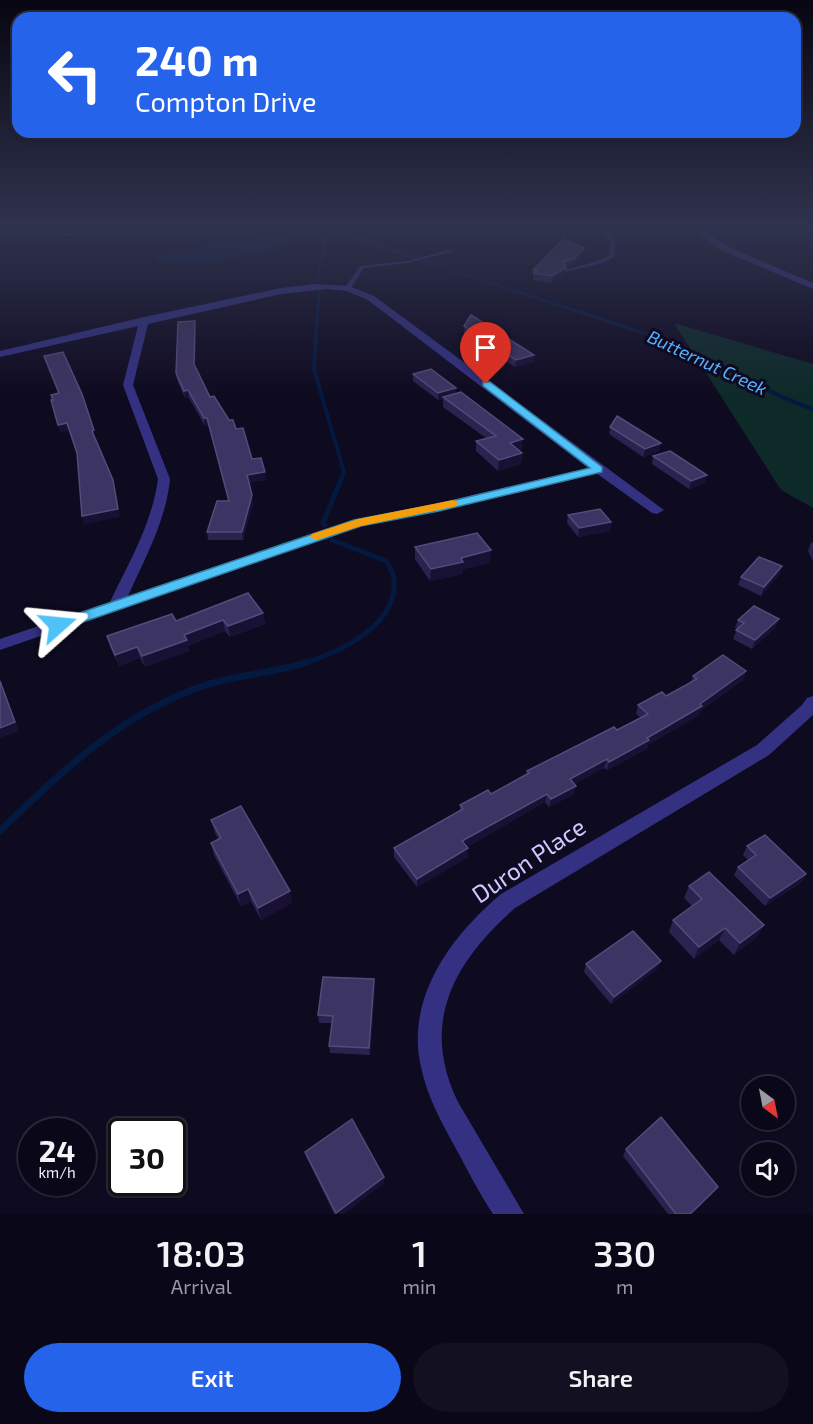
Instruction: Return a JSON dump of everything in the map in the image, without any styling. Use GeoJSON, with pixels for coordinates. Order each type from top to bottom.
{"type":"FeatureCollection","features":[{"type":"Feature","properties":{"kind":"street"},"geometry":{"type":"LineString","coordinates":[[0,354],[144,320],[308,287],[348,288],[371,297],[598,469],[657,510]]}},
{"type":"Feature","properties":{"kind":"street"},"geometry":{"type":"LineString","coordinates":[[117,606],[157,515],[164,491],[164,480],[128,385],[144,320]]}},
{"type":"Feature","properties":{"kind":"street"},"geometry":{"type":"LineString","coordinates":[[0,645],[358,523],[439,507],[598,469]]}},
{"type":"Feature","properties":{"kind":"street","name":"Duron Place"},"geometry":{"type":"LineString","coordinates":[[510,1214],[446,1106],[433,1072],[431,1037],[441,982],[459,951],[483,922],[508,902],[763,750],[808,710],[813,702]]}},
{"type":"Feature","properties":{"kind":"lane"},"geometry":{"type":"LineString","coordinates":[[348,288],[351,284]]}},
{"type":"Feature","properties":{"kind":"green space"},"geometry":{"type":"Polygon","coordinates":[[[674,323],[813,364],[813,508],[781,490],[674,323]]]}},
{"type":"Feature","properties":{"kind":"building"},"geometry":{"type":"Polygon","coordinates":[[[471,315],[534,355],[516,360],[464,326],[471,315]]]}},
{"type":"Feature","properties":{"kind":"building"},"geometry":{"type":"Polygon","coordinates":[[[195,321],[194,364],[210,397],[214,396],[229,420],[233,420],[236,429],[243,428],[252,459],[261,458],[265,472],[247,475],[252,495],[242,532],[207,532],[217,501],[229,501],[207,418],[204,418],[188,390],[184,391],[176,373],[178,322],[195,321]]]}},
{"type":"Feature","properties":{"kind":"building"},"geometry":{"type":"Polygon","coordinates":[[[63,352],[82,394],[94,430],[92,431],[113,480],[118,509],[82,516],[77,453],[67,423],[58,425],[51,395],[59,393],[44,356],[63,352]]]}},
{"type":"Feature","properties":{"kind":"building"},"geometry":{"type":"Polygon","coordinates":[[[431,369],[456,388],[438,393],[413,374],[431,369]]]}},
{"type":"Feature","properties":{"kind":"building"},"geometry":{"type":"Polygon","coordinates":[[[461,392],[523,439],[510,443],[522,453],[499,460],[476,441],[496,436],[443,397],[461,392]]]}},
{"type":"Feature","properties":{"kind":"building"},"geometry":{"type":"Polygon","coordinates":[[[617,416],[661,443],[645,449],[610,427],[617,416]]]}},
{"type":"Feature","properties":{"kind":"building"},"geometry":{"type":"Polygon","coordinates":[[[670,451],[707,475],[691,481],[653,456],[670,451]]]}},
{"type":"Feature","properties":{"kind":"building"},"geometry":{"type":"Polygon","coordinates":[[[600,509],[611,522],[579,528],[568,515],[600,509]]]}},
{"type":"Feature","properties":{"kind":"building"},"geometry":{"type":"Polygon","coordinates":[[[477,533],[491,550],[461,558],[463,562],[431,569],[415,547],[477,533]]]}},
{"type":"Feature","properties":{"kind":"building"},"geometry":{"type":"Polygon","coordinates":[[[759,557],[782,566],[764,587],[741,577],[759,557]]]}},
{"type":"Feature","properties":{"kind":"building"},"geometry":{"type":"Polygon","coordinates":[[[248,593],[263,613],[228,626],[223,620],[184,635],[187,640],[142,656],[137,647],[115,655],[107,636],[172,614],[176,621],[248,593]]]}},
{"type":"Feature","properties":{"kind":"building"},"geometry":{"type":"Polygon","coordinates":[[[754,606],[779,619],[755,640],[736,630],[744,623],[738,620],[754,606]]]}},
{"type":"Feature","properties":{"kind":"building"},"geometry":{"type":"Polygon","coordinates":[[[723,655],[746,671],[700,704],[702,706],[647,738],[649,740],[609,762],[607,759],[570,779],[576,786],[551,799],[547,794],[462,841],[468,848],[417,879],[394,848],[463,809],[460,805],[488,790],[491,794],[529,773],[527,771],[614,727],[617,730],[648,714],[638,705],[662,692],[666,696],[697,679],[693,676],[723,655]]]}},
{"type":"Feature","properties":{"kind":"building"},"geometry":{"type":"Polygon","coordinates":[[[0,681],[15,722],[0,728],[0,681]]]}},
{"type":"Feature","properties":{"kind":"building"},"geometry":{"type":"Polygon","coordinates":[[[241,806],[290,891],[258,908],[248,889],[238,894],[211,843],[221,838],[211,820],[241,806]]]}},
{"type":"Feature","properties":{"kind":"building"},"geometry":{"type":"Polygon","coordinates":[[[765,835],[806,874],[770,898],[738,867],[756,855],[747,846],[765,835]]]}},
{"type":"Feature","properties":{"kind":"building"},"geometry":{"type":"Polygon","coordinates":[[[709,872],[764,925],[740,943],[725,928],[699,947],[673,920],[702,899],[689,886],[709,872]]]}},
{"type":"Feature","properties":{"kind":"building"},"geometry":{"type":"Polygon","coordinates":[[[633,931],[661,961],[614,997],[586,964],[633,931]]]}},
{"type":"Feature","properties":{"kind":"building"},"geometry":{"type":"Polygon","coordinates":[[[323,977],[374,979],[369,1048],[329,1046],[333,1016],[318,1015],[323,977]]]}},
{"type":"Feature","properties":{"kind":"building"},"geometry":{"type":"Polygon","coordinates":[[[661,1117],[718,1187],[690,1214],[676,1214],[626,1149],[661,1117]]]}},
{"type":"Feature","properties":{"kind":"building"},"geometry":{"type":"Polygon","coordinates":[[[352,1119],[384,1177],[336,1213],[305,1152],[352,1119]]]}},
{"type":"Feature","properties":{"kind":"waterway","name":"Butternut Creek"},"geometry":{"type":"LineString","coordinates":[[493,284],[656,337]]}},
{"type":"Feature","properties":{"kind":"waterway"},"geometry":{"type":"LineString","coordinates":[[316,337],[319,292]]}},
{"type":"Feature","properties":{"kind":"waterway"},"geometry":{"type":"LineString","coordinates":[[316,335],[314,369],[344,472],[341,479]]}},
{"type":"Feature","properties":{"kind":"waterway","name":"Butternut Creek"},"geometry":{"type":"LineString","coordinates":[[651,335],[813,409]]}},
{"type":"Feature","properties":{"kind":"waterway"},"geometry":{"type":"LineString","coordinates":[[325,525],[323,523],[342,477]]}},
{"type":"Feature","properties":{"kind":"waterway"},"geometry":{"type":"LineString","coordinates":[[304,663],[334,652],[364,634],[387,610],[393,595],[394,578],[386,561],[332,540]]}},
{"type":"Feature","properties":{"kind":"waterway"},"geometry":{"type":"LineString","coordinates":[[0,831],[95,746],[148,711],[206,685],[308,662]]}},
{"type":"Feature","properties":{"kind":"slow traffic"},"geometry":{"type":"LineString","coordinates":[[316,537],[358,523],[453,503]]}},
{"type":"Feature","properties":{"kind":"route"},"geometry":{"type":"LineString","coordinates":[[58,625],[358,523],[439,507],[598,469],[486,384]]}}]}
